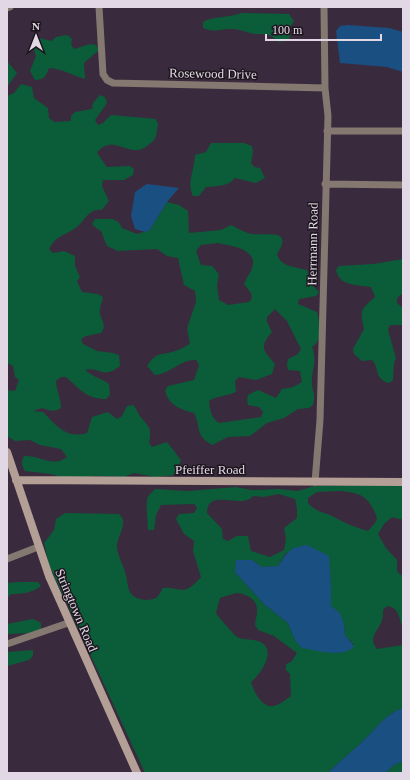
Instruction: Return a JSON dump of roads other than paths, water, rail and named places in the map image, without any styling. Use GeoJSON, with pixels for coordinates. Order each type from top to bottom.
{"type":"FeatureCollection","features":[{"type":"Feature","properties":{"kind":"street","name":"Rosewood Drive"},"geometry":{"type":"LineString","coordinates":[[98,7],[103,74],[107,80],[117,84],[325,88]]}},
{"type":"Feature","properties":{"kind":"street","name":"Herrmann Road"},"geometry":{"type":"LineString","coordinates":[[315,482],[320,420],[327,132],[324,7]]}},
{"type":"Feature","properties":{"kind":"street"},"geometry":{"type":"LineString","coordinates":[[327,132],[403,131]]}},
{"type":"Feature","properties":{"kind":"street"},"geometry":{"type":"LineString","coordinates":[[325,184],[403,185]]}},
{"type":"Feature","properties":{"kind":"street","name":"Stringtown Road"},"geometry":{"type":"LineString","coordinates":[[7,452],[38,547],[68,623],[137,773]]}},
{"type":"Feature","properties":{"kind":"street","name":"Pfeiffer Road"},"geometry":{"type":"LineString","coordinates":[[16,480],[403,482]]}},
{"type":"Feature","properties":{"kind":"street"},"geometry":{"type":"LineString","coordinates":[[7,559],[38,547]]}},
{"type":"Feature","properties":{"kind":"street"},"geometry":{"type":"LineString","coordinates":[[7,644],[68,623]]}},
{"type":"Feature","properties":{"kind":"water"},"geometry":{"type":"Polygon","coordinates":[[[348,25],[389,28],[403,32],[403,72],[387,67],[340,63],[336,31],[340,26],[348,25]]]}},
{"type":"Feature","properties":{"kind":"water"},"geometry":{"type":"Polygon","coordinates":[[[147,184],[179,188],[167,202],[150,230],[145,232],[135,229],[131,216],[135,192],[147,184]]]}},
{"type":"Feature","properties":{"kind":"water"},"geometry":{"type":"Polygon","coordinates":[[[307,545],[329,556],[331,606],[340,613],[344,624],[345,635],[354,646],[350,650],[330,653],[302,648],[295,640],[288,623],[264,604],[235,572],[236,560],[252,560],[262,567],[278,566],[290,551],[296,547],[307,545]]]}},
{"type":"Feature","properties":{"kind":"water"},"geometry":{"type":"Polygon","coordinates":[[[403,708],[403,761],[394,765],[385,773],[328,773],[362,742],[383,720],[397,710],[403,708]]]}}]}
